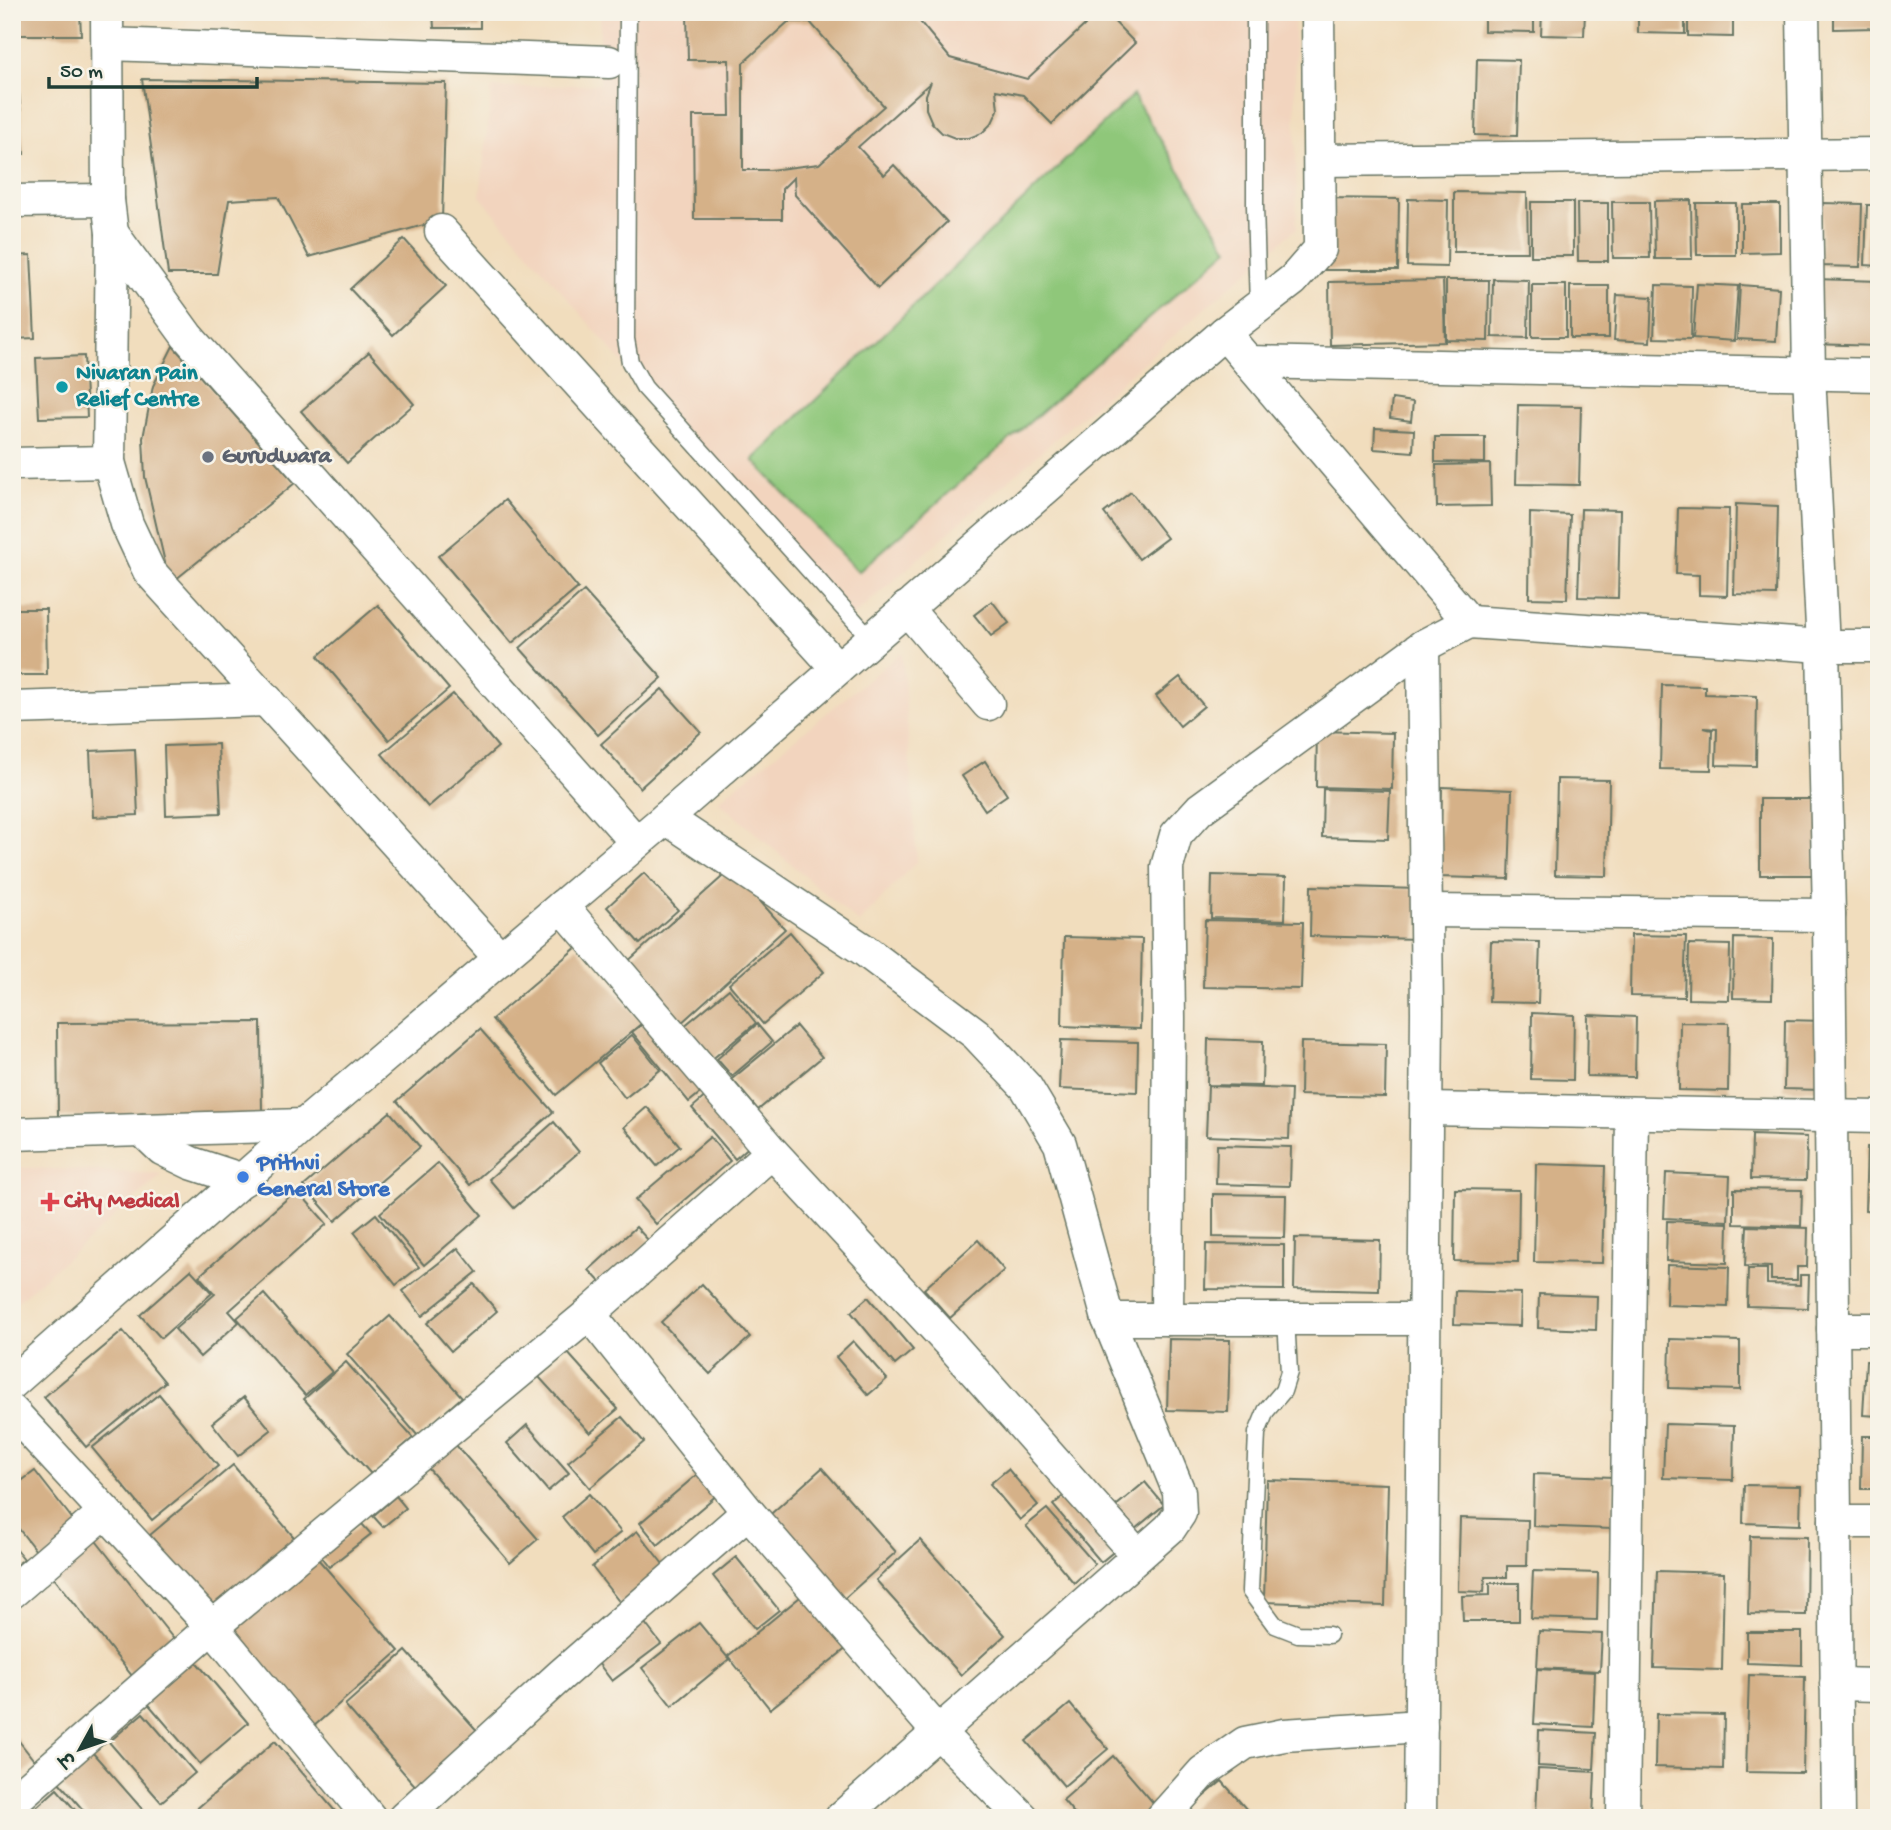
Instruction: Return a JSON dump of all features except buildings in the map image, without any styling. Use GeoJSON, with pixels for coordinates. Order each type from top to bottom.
{"type":"FeatureCollection","features":[{"type":"Feature","properties":{"kind":"street"},"geometry":{"type":"LineString","coordinates":[[107,12],[108,200],[112,233],[109,462],[127,524],[149,571],[501,959]]}},
{"type":"Feature","properties":{"kind":"street"},"geometry":{"type":"LineString","coordinates":[[12,1383],[304,1125],[666,818],[1224,333],[1293,280],[1320,249],[1318,12]]}},
{"type":"Feature","properties":{"kind":"street"},"geometry":{"type":"LineString","coordinates":[[1802,12],[1810,374],[1824,646],[1838,1818]]}},
{"type":"Feature","properties":{"kind":"street"},"geometry":{"type":"LineString","coordinates":[[108,44],[618,63]]}},
{"type":"Feature","properties":{"kind":"street"},"geometry":{"type":"LineString","coordinates":[[1320,160],[1879,154]]}},
{"type":"Feature","properties":{"kind":"street"},"geometry":{"type":"LineString","coordinates":[[12,201],[108,200]]}},
{"type":"Feature","properties":{"kind":"street"},"geometry":{"type":"LineString","coordinates":[[440,230],[837,668]]}},
{"type":"Feature","properties":{"kind":"street"},"geometry":{"type":"LineString","coordinates":[[112,233],[187,336],[636,842]]}},
{"type":"Feature","properties":{"kind":"street"},"geometry":{"type":"LineString","coordinates":[[1224,333],[1469,622]]}},
{"type":"Feature","properties":{"kind":"street"},"geometry":{"type":"LineString","coordinates":[[1249,362],[1879,375]]}},
{"type":"Feature","properties":{"kind":"street"},"geometry":{"type":"LineString","coordinates":[[12,464],[109,462]]}},
{"type":"Feature","properties":{"kind":"street"},"geometry":{"type":"LineString","coordinates":[[906,608],[988,704]]}},
{"type":"Feature","properties":{"kind":"street"},"geometry":{"type":"LineString","coordinates":[[1167,1319],[1167,867],[1176,835],[1200,809],[1423,646],[1469,622],[1824,646],[1879,646]]}},
{"type":"Feature","properties":{"kind":"street"},"geometry":{"type":"LineString","coordinates":[[1420,1818],[1427,1109],[1423,646]]}},
{"type":"Feature","properties":{"kind":"street"},"geometry":{"type":"LineString","coordinates":[[12,708],[267,700]]}},
{"type":"Feature","properties":{"kind":"street"},"geometry":{"type":"LineString","coordinates":[[666,818],[864,950],[976,1034],[1026,1087],[1060,1144],[1108,1319],[1179,1492],[1180,1513],[1170,1528],[841,1818]]}},
{"type":"Feature","properties":{"kind":"street"},"geometry":{"type":"LineString","coordinates":[[562,906],[772,1152],[953,1347],[1138,1556]]}},
{"type":"Feature","properties":{"kind":"street"},"geometry":{"type":"LineString","coordinates":[[1427,911],[1829,915]]}},
{"type":"Feature","properties":{"kind":"street"},"geometry":{"type":"LineString","coordinates":[[1427,1109],[1879,1117]]}},
{"type":"Feature","properties":{"kind":"street"},"geometry":{"type":"LineString","coordinates":[[1623,1818],[1632,1113]]}},
{"type":"Feature","properties":{"kind":"street"},"geometry":{"type":"LineString","coordinates":[[12,1134],[304,1125]]}},
{"type":"Feature","properties":{"kind":"street"},"geometry":{"type":"LineString","coordinates":[[142,1130],[162,1149],[191,1163],[243,1180]]}},
{"type":"Feature","properties":{"kind":"street"},"geometry":{"type":"LineString","coordinates":[[12,1802],[212,1628],[589,1314],[772,1152]]}},
{"type":"Feature","properties":{"kind":"street"},"geometry":{"type":"LineString","coordinates":[[589,1314],[748,1512],[937,1731],[1023,1818]]}},
{"type":"Feature","properties":{"kind":"street"},"geometry":{"type":"LineString","coordinates":[[1108,1319],[1424,1319]]}},
{"type":"Feature","properties":{"kind":"street"},"geometry":{"type":"LineString","coordinates":[[1833,1329],[1879,1329]]}},
{"type":"Feature","properties":{"kind":"street"},"geometry":{"type":"LineString","coordinates":[[12,1411],[212,1628],[370,1818]]}},
{"type":"Feature","properties":{"kind":"street"},"geometry":{"type":"LineString","coordinates":[[12,1592],[105,1512]]}},
{"type":"Feature","properties":{"kind":"street"},"geometry":{"type":"LineString","coordinates":[[404,1818],[561,1675],[748,1512]]}},
{"type":"Feature","properties":{"kind":"street"},"geometry":{"type":"LineString","coordinates":[[1835,1522],[1879,1521]]}},
{"type":"Feature","properties":{"kind":"street"},"geometry":{"type":"LineString","coordinates":[[1836,1684],[1879,1685]]}},
{"type":"Feature","properties":{"kind":"street"},"geometry":{"type":"LineString","coordinates":[[1171,1814],[1203,1772],[1245,1743],[1284,1735],[1421,1726]]}},
{"type":"Feature","properties":{"kind":"lane"},"geometry":{"type":"LineString","coordinates":[[628,12],[618,63],[626,339],[630,362],[644,387],[872,639]]}},
{"type":"Feature","properties":{"kind":"lane"},"geometry":{"type":"LineString","coordinates":[[1255,12],[1258,307]]}},
{"type":"Feature","properties":{"kind":"lane"},"geometry":{"type":"LineString","coordinates":[[1286,1319],[1289,1372],[1283,1391],[1266,1411],[1257,1433],[1250,1591],[1275,1625],[1298,1634],[1329,1635]]}},
{"type":"Feature","properties":{"kind":"shaded area"},"geometry":{"type":"Polygon","coordinates":[[[600,12],[1294,12],[1297,228],[845,623],[480,196],[492,88],[600,84],[600,12]]]}},
{"type":"Feature","properties":{"kind":"shaded area"},"geometry":{"type":"Polygon","coordinates":[[[902,652],[917,861],[859,923],[718,801],[902,652]]]}},
{"type":"Feature","properties":{"kind":"shaded area"},"geometry":{"type":"Polygon","coordinates":[[[12,1167],[163,1174],[12,1306],[12,1167]]]}},
{"type":"Feature","properties":{"kind":"green space"},"geometry":{"type":"Polygon","coordinates":[[[1133,95],[1228,249],[858,572],[753,460],[1133,95]]]}},
{"type":"Feature","properties":{"kind":"place","name":"Nivaran Pain Relief Centre"},"geometry":{"type":"Point","coordinates":[62,387]}},
{"type":"Feature","properties":{"kind":"place","name":"Gurudwara"},"geometry":{"type":"Point","coordinates":[208,457]}},
{"type":"Feature","properties":{"kind":"place","name":"Prithvi General Store"},"geometry":{"type":"Point","coordinates":[243,1177]}},
{"type":"Feature","properties":{"kind":"place","name":"City Medical"},"geometry":{"type":"Point","coordinates":[50,1202]}}]}
